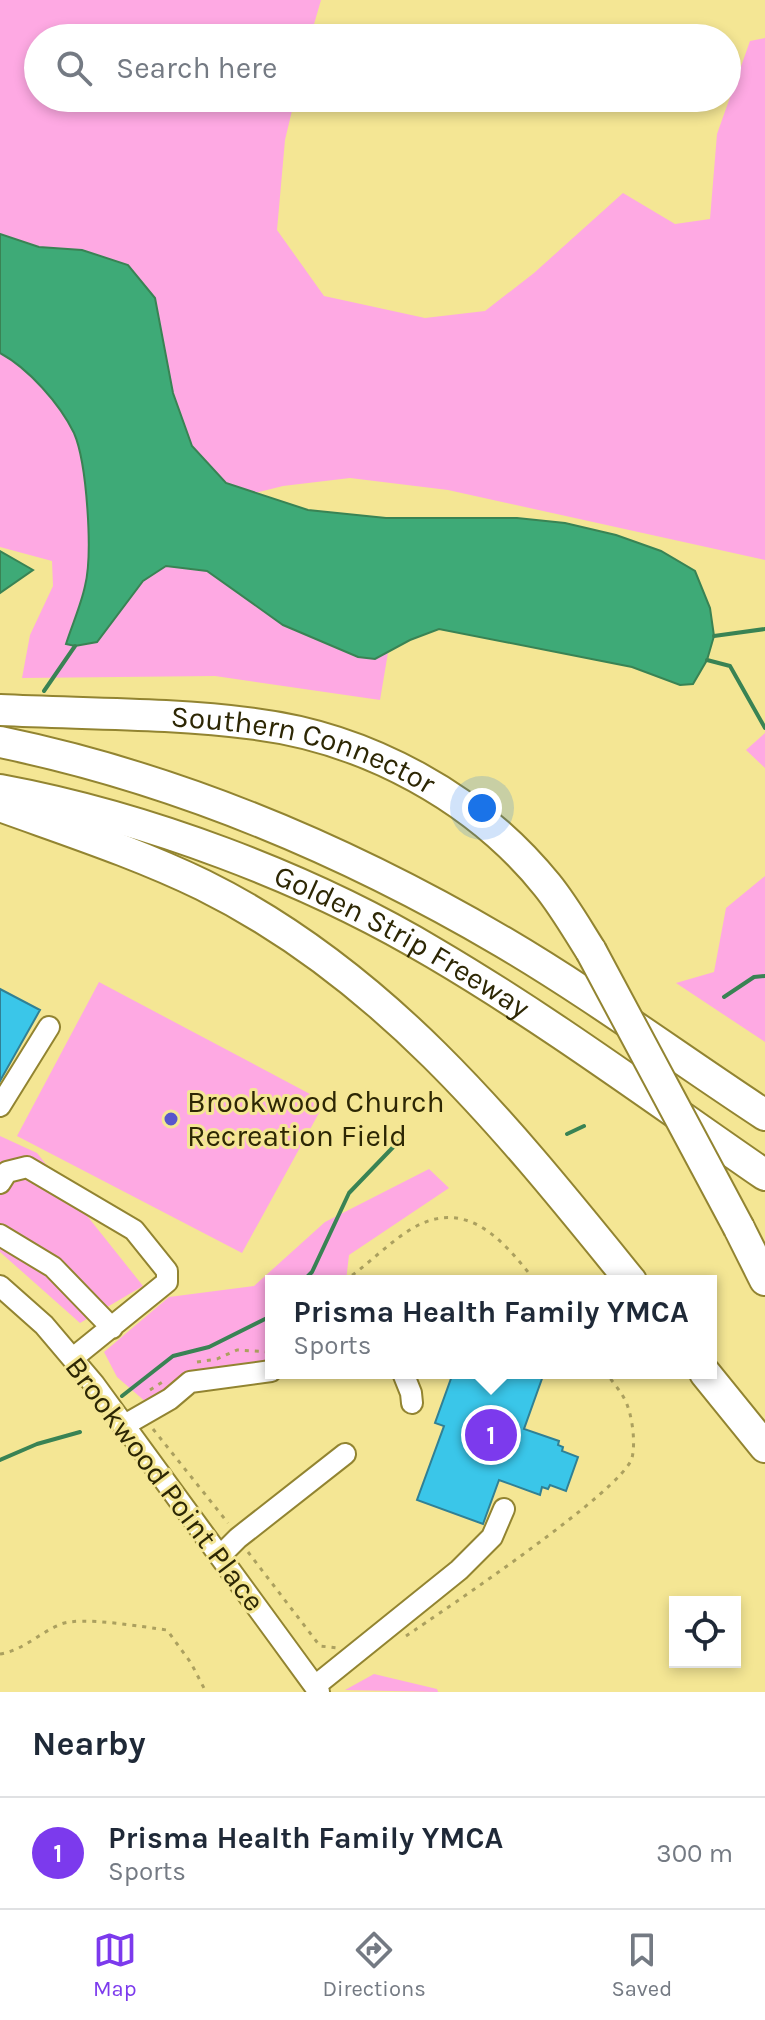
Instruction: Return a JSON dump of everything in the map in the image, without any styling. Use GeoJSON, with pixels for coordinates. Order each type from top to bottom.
{"type":"FeatureCollection","features":[{"type":"Feature","properties":{"kind":"highway","name":"Southern Connector"},"geometry":{"type":"LineString","coordinates":[[0,710],[256,724],[307,733],[353,748],[429,785],[503,837],[552,891],[591,951],[765,1280]]}},
{"type":"Feature","properties":{"kind":"highway","name":"Golden Strip Freeway"},"geometry":{"type":"LineString","coordinates":[[0,742],[98,766],[196,796],[273,825],[356,862],[506,944],[765,1115]]}},
{"type":"Feature","properties":{"kind":"highway","name":"Golden Strip Freeway"},"geometry":{"type":"LineString","coordinates":[[0,790],[56,801],[212,850],[291,880],[372,920],[432,952],[510,1001],[765,1175]]}},
{"type":"Feature","properties":{"kind":"highway"},"geometry":{"type":"LineString","coordinates":[[0,806],[122,848],[205,886],[283,931],[354,982],[420,1039],[479,1100],[626,1275]]}},
{"type":"Feature","properties":{"kind":"highway"},"geometry":{"type":"LineString","coordinates":[[710,1379],[765,1447]]}},
{"type":"Feature","properties":{"kind":"street"},"geometry":{"type":"LineString","coordinates":[[0,1106],[49,1027]]}},
{"type":"Feature","properties":{"kind":"street"},"geometry":{"type":"LineString","coordinates":[[0,1183],[7,1172],[27,1167],[134,1230],[167,1271],[167,1282],[73,1358]]}},
{"type":"Feature","properties":{"kind":"street"},"geometry":{"type":"LineString","coordinates":[[0,1235],[53,1267],[112,1328]]}},
{"type":"Feature","properties":{"kind":"street","name":"Brookwood Point Place"},"geometry":{"type":"LineString","coordinates":[[0,1286],[23,1305],[73,1358],[317,1689]]}},
{"type":"Feature","properties":{"kind":"street"},"geometry":{"type":"LineString","coordinates":[[123,1426],[190,1382],[265,1372]]}},
{"type":"Feature","properties":{"kind":"street"},"geometry":{"type":"LineString","coordinates":[[405,1379],[412,1403]]}},
{"type":"Feature","properties":{"kind":"street"},"geometry":{"type":"LineString","coordinates":[[220,1556],[238,1538],[345,1454]]}},
{"type":"Feature","properties":{"kind":"street"},"geometry":{"type":"LineString","coordinates":[[317,1689],[459,1570],[492,1537],[504,1509]]}},
{"type":"Feature","properties":{"kind":"path"},"geometry":{"type":"LineString","coordinates":[[352,1275],[413,1228],[441,1217],[471,1220],[491,1232],[530,1275]]}},
{"type":"Feature","properties":{"kind":"path"},"geometry":{"type":"LineString","coordinates":[[192,1363],[217,1359],[237,1350],[265,1352]]}},
{"type":"Feature","properties":{"kind":"path"},"geometry":{"type":"LineString","coordinates":[[167,1380],[157,1383],[144,1396],[145,1414],[157,1435],[221,1512],[279,1591]]}},
{"type":"Feature","properties":{"kind":"path"},"geometry":{"type":"LineString","coordinates":[[0,1654],[14,1651],[63,1623],[129,1625],[167,1630],[191,1663],[206,1692]]}},
{"type":"Feature","properties":{"kind":"shaded area"},"geometry":{"type":"Polygon","coordinates":[[[0,0],[321,0],[314,24],[24,24],[24,112],[292,112],[285,140],[277,230],[324,296],[425,318],[485,311],[534,273],[623,193],[675,224],[710,219],[717,134],[725,112],[741,112],[741,66],[750,41],[765,38],[765,560],[448,490],[350,478],[283,486],[243,496],[393,623],[380,700],[215,676],[22,678],[30,635],[53,586],[52,561],[0,547],[0,0]]]}},
{"type":"Feature","properties":{"kind":"shaded area"},"geometry":{"type":"Polygon","coordinates":[[[0,234],[39,247],[82,250],[128,265],[155,298],[173,393],[192,446],[226,483],[308,510],[386,518],[517,518],[565,523],[616,535],[661,551],[695,571],[710,608],[714,636],[707,660],[693,684],[680,685],[632,667],[439,629],[375,659],[358,657],[283,625],[207,571],[166,566],[143,581],[97,642],[75,646],[66,644],[87,571],[88,531],[82,465],[74,433],[60,410],[32,377],[0,353],[0,234]]]}},
{"type":"Feature","properties":{"kind":"shaded area"},"geometry":{"type":"Polygon","coordinates":[[[0,551],[33,570],[0,593],[0,551]]]}},
{"type":"Feature","properties":{"kind":"shaded area"},"geometry":{"type":"Polygon","coordinates":[[[765,733],[765,768],[746,750],[765,733]]]}},
{"type":"Feature","properties":{"kind":"shaded area"},"geometry":{"type":"Polygon","coordinates":[[[765,876],[765,1042],[676,983],[714,972],[726,908],[765,876]]]}},
{"type":"Feature","properties":{"kind":"shaded area","name":"Brookwood Church Recreation Field"},"geometry":{"type":"Polygon","coordinates":[[[99,982],[325,1102],[242,1253],[17,1136],[99,982]]]}},
{"type":"Feature","properties":{"kind":"shaded area"},"geometry":{"type":"Polygon","coordinates":[[[0,1136],[37,1153],[143,1286],[80,1323],[0,1252],[0,1136]]]}},
{"type":"Feature","properties":{"kind":"shaded area"},"geometry":{"type":"Polygon","coordinates":[[[429,1169],[449,1188],[349,1255],[347,1275],[266,1275],[325,1222],[429,1169]]]}},
{"type":"Feature","properties":{"kind":"shaded area"},"geometry":{"type":"Polygon","coordinates":[[[265,1276],[265,1363],[211,1368],[183,1375],[147,1403],[117,1377],[104,1352],[169,1297],[254,1286],[265,1276]]]}},
{"type":"Feature","properties":{"kind":"shaded area"},"geometry":{"type":"Polygon","coordinates":[[[374,1674],[437,1689],[438,1692],[345,1690],[374,1674]]]}},
{"type":"Feature","properties":{"kind":"building"},"geometry":{"type":"Polygon","coordinates":[[[0,989],[40,1010],[0,1081],[0,989]]]}},
{"type":"Feature","properties":{"kind":"building"},"geometry":{"type":"Polygon","coordinates":[[[451,1379],[542,1379],[524,1429],[559,1441],[562,1451],[578,1457],[566,1491],[550,1485],[548,1489],[542,1487],[540,1495],[499,1480],[483,1524],[417,1500],[444,1426],[435,1423],[451,1379]]]}},
{"type":"Feature","properties":{"kind":"waterway"},"geometry":{"type":"LineString","coordinates":[[714,636],[765,629]]}},
{"type":"Feature","properties":{"kind":"waterway"},"geometry":{"type":"LineString","coordinates":[[44,691],[75,646]]}},
{"type":"Feature","properties":{"kind":"waterway"},"geometry":{"type":"LineString","coordinates":[[707,660],[730,666],[765,728]]}},
{"type":"Feature","properties":{"kind":"waterway"},"geometry":{"type":"LineString","coordinates":[[724,997],[754,977],[765,976]]}},
{"type":"Feature","properties":{"kind":"waterway"},"geometry":{"type":"LineString","coordinates":[[567,1134],[584,1126]]}},
{"type":"Feature","properties":{"kind":"waterway"},"geometry":{"type":"LineString","coordinates":[[309,1275],[349,1193],[399,1141]]}},
{"type":"Feature","properties":{"kind":"waterway"},"geometry":{"type":"LineString","coordinates":[[122,1396],[173,1356],[209,1347],[265,1319]]}},
{"type":"Feature","properties":{"kind":"waterway"},"geometry":{"type":"LineString","coordinates":[[0,1460],[37,1444],[80,1432]]}},
{"type":"Feature","properties":{"kind":"place","name":"Brookwood Church Recreation Field"},"geometry":{"type":"Point","coordinates":[171,1119]}},
{"type":"Feature","properties":{"kind":"place","name":"Prisma Health Family YMCA"},"geometry":{"type":"Point","coordinates":[491,1435]}}]}
